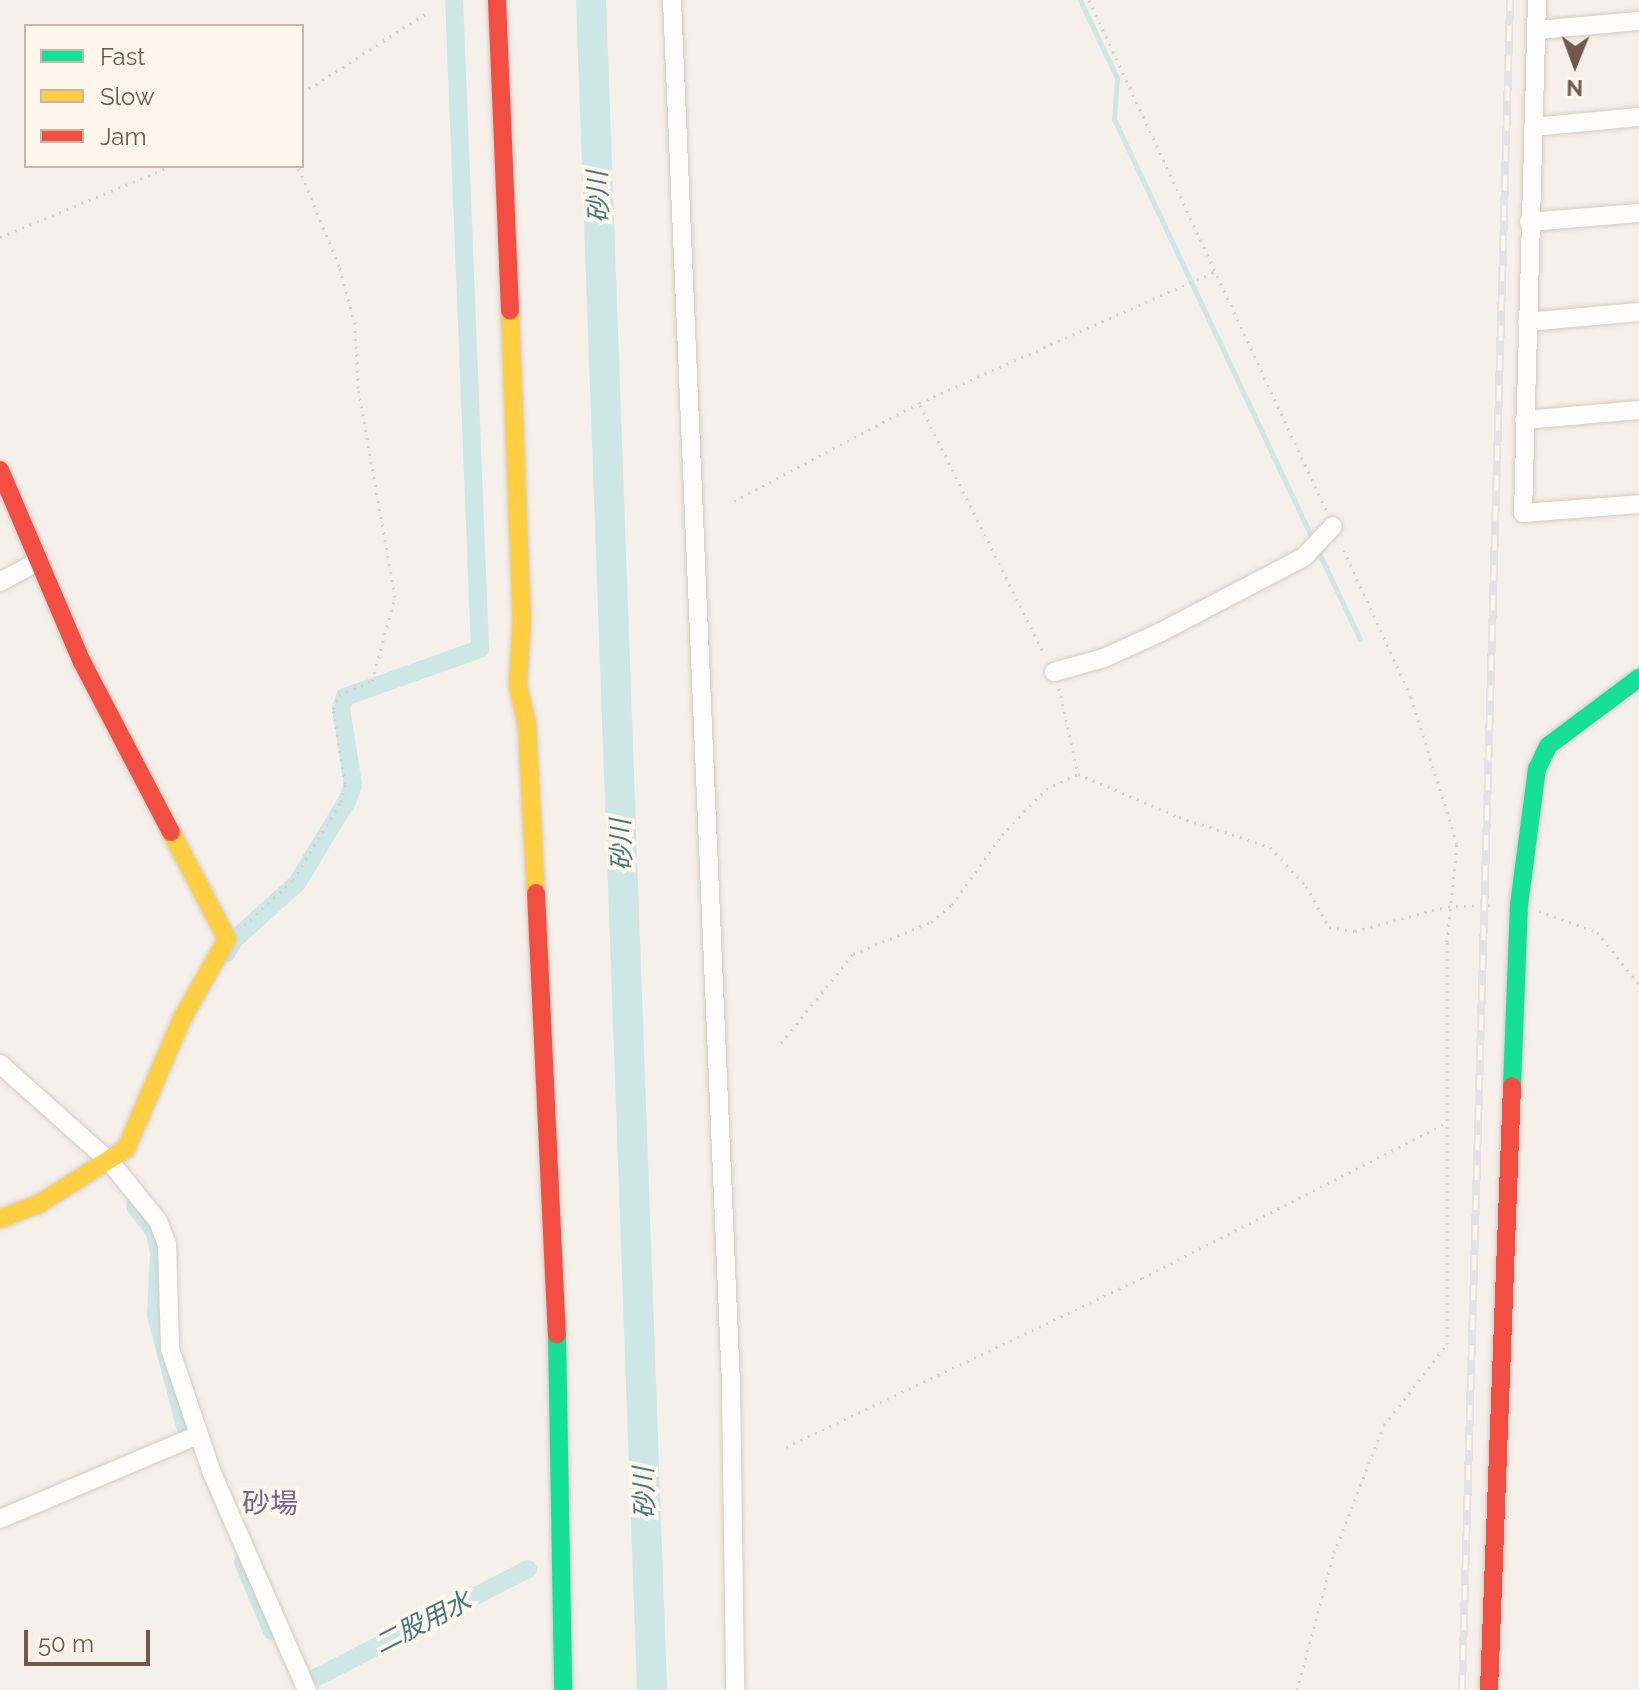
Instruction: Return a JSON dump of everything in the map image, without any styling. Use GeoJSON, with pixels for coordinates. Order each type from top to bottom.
{"type":"FeatureCollection","features":[{"type":"Feature","properties":{"kind":"street"},"geometry":{"type":"LineString","coordinates":[[497,0],[522,617],[518,686],[527,724],[556,1288],[563,1690]]}},
{"type":"Feature","properties":{"kind":"street"},"geometry":{"type":"LineString","coordinates":[[672,0],[731,1387],[735,1690]]}},
{"type":"Feature","properties":{"kind":"street"},"geometry":{"type":"LineString","coordinates":[[1537,0],[1523,513],[1639,504]]}},
{"type":"Feature","properties":{"kind":"street"},"geometry":{"type":"LineString","coordinates":[[1536,30],[1639,21]]}},
{"type":"Feature","properties":{"kind":"street"},"geometry":{"type":"LineString","coordinates":[[1533,127],[1639,117]]}},
{"type":"Feature","properties":{"kind":"street"},"geometry":{"type":"LineString","coordinates":[[1529,222],[1639,213]]}},
{"type":"Feature","properties":{"kind":"street"},"geometry":{"type":"LineString","coordinates":[[1527,322],[1639,312]]}},
{"type":"Feature","properties":{"kind":"street"},"geometry":{"type":"LineString","coordinates":[[1524,420],[1639,410]]}},
{"type":"Feature","properties":{"kind":"street"},"geometry":{"type":"LineString","coordinates":[[0,470],[82,662],[227,939],[182,1019],[126,1149],[111,1163],[0,1219]]}},
{"type":"Feature","properties":{"kind":"street"},"geometry":{"type":"LineString","coordinates":[[1054,672],[1104,658],[1161,632],[1304,557],[1333,526]]}},
{"type":"Feature","properties":{"kind":"street"},"geometry":{"type":"LineString","coordinates":[[0,582],[39,561]]}},
{"type":"Feature","properties":{"kind":"street"},"geometry":{"type":"LineString","coordinates":[[1489,1690],[1519,905],[1537,769],[1548,746],[1639,678]]}},
{"type":"Feature","properties":{"kind":"street"},"geometry":{"type":"LineString","coordinates":[[0,1064],[111,1163],[158,1221],[167,1245],[170,1349],[198,1435],[307,1690]]}},
{"type":"Feature","properties":{"kind":"street"},"geometry":{"type":"LineString","coordinates":[[0,1519],[198,1435]]}},
{"type":"Feature","properties":{"kind":"path"},"geometry":{"type":"LineString","coordinates":[[1089,0],[1411,697],[1457,844],[1448,906],[1447,1344],[1384,1425],[1334,1553],[1297,1690]]}},
{"type":"Feature","properties":{"kind":"path"},"geometry":{"type":"LineString","coordinates":[[304,92],[425,14]]}},
{"type":"Feature","properties":{"kind":"path"},"geometry":{"type":"LineString","coordinates":[[0,237],[166,168]]}},
{"type":"Feature","properties":{"kind":"path"},"geometry":{"type":"LineString","coordinates":[[227,939],[293,880],[341,802],[345,784],[333,709],[339,695],[372,681],[395,597],[358,388],[355,324],[339,266],[299,168]]}},
{"type":"Feature","properties":{"kind":"path"},"geometry":{"type":"LineString","coordinates":[[734,501],[919,403],[1216,271]]}},
{"type":"Feature","properties":{"kind":"path"},"geometry":{"type":"LineString","coordinates":[[919,403],[1054,672],[1078,774]]}},
{"type":"Feature","properties":{"kind":"path"},"geometry":{"type":"LineString","coordinates":[[781,1043],[853,954],[931,922],[952,905],[1002,835],[1046,789],[1078,774],[1179,817],[1270,847],[1306,886],[1329,927],[1355,931],[1448,906],[1519,905],[1597,932],[1639,984]]}},
{"type":"Feature","properties":{"kind":"path"},"geometry":{"type":"LineString","coordinates":[[786,1447],[1142,1278],[1448,1122]]}},
{"type":"Feature","properties":{"kind":"waterway"},"geometry":{"type":"LineString","coordinates":[[227,953],[234,940],[297,883],[348,799],[353,785],[341,708],[345,697],[480,649],[454,0]]}},
{"type":"Feature","properties":{"kind":"waterway","name":"砂川"},"geometry":{"type":"LineString","coordinates":[[591,0],[652,1690]]}},
{"type":"Feature","properties":{"kind":"waterway"},"geometry":{"type":"LineString","coordinates":[[1080,0],[1117,78],[1114,119],[1313,540]]}},
{"type":"Feature","properties":{"kind":"waterway"},"geometry":{"type":"LineString","coordinates":[[1317,549],[1360,639]]}},
{"type":"Feature","properties":{"kind":"waterway","name":"二股用水"},"geometry":{"type":"LineString","coordinates":[[135,1206],[155,1233],[159,1253],[156,1315],[185,1426]]}},
{"type":"Feature","properties":{"kind":"waterway","name":"二股用水"},"geometry":{"type":"LineString","coordinates":[[243,1562],[272,1631]]}},
{"type":"Feature","properties":{"kind":"waterway","name":"二股用水"},"geometry":{"type":"LineString","coordinates":[[317,1677],[528,1569]]}},
{"type":"Feature","properties":{"kind":"railway"},"geometry":{"type":"LineString","coordinates":[[1462,1690],[1510,0]]}},
{"type":"Feature","properties":{"kind":"traffic: fast"},"geometry":{"type":"LineString","coordinates":[[1512,1086],[1519,905],[1537,769],[1548,746],[1639,678]]}},
{"type":"Feature","properties":{"kind":"traffic: fast"},"geometry":{"type":"LineString","coordinates":[[557,1335],[563,1690]]}},
{"type":"Feature","properties":{"kind":"traffic: slow"},"geometry":{"type":"LineString","coordinates":[[510,311],[522,617],[518,686],[527,724],[536,893]]}},
{"type":"Feature","properties":{"kind":"traffic: slow"},"geometry":{"type":"LineString","coordinates":[[0,1219],[39,1204],[126,1149],[182,1019],[227,939],[171,832]]}},
{"type":"Feature","properties":{"kind":"traffic: jam"},"geometry":{"type":"LineString","coordinates":[[497,0],[510,311]]}},
{"type":"Feature","properties":{"kind":"traffic: jam"},"geometry":{"type":"LineString","coordinates":[[0,470],[82,662],[171,832]]}},
{"type":"Feature","properties":{"kind":"traffic: jam"},"geometry":{"type":"LineString","coordinates":[[536,893],[557,1335]]}},
{"type":"Feature","properties":{"kind":"traffic: jam"},"geometry":{"type":"LineString","coordinates":[[1489,1690],[1512,1086]]}},
{"type":"Feature","properties":{"kind":"district","name":"砂場"},"geometry":{"type":"Point","coordinates":[270,1504]}}]}
